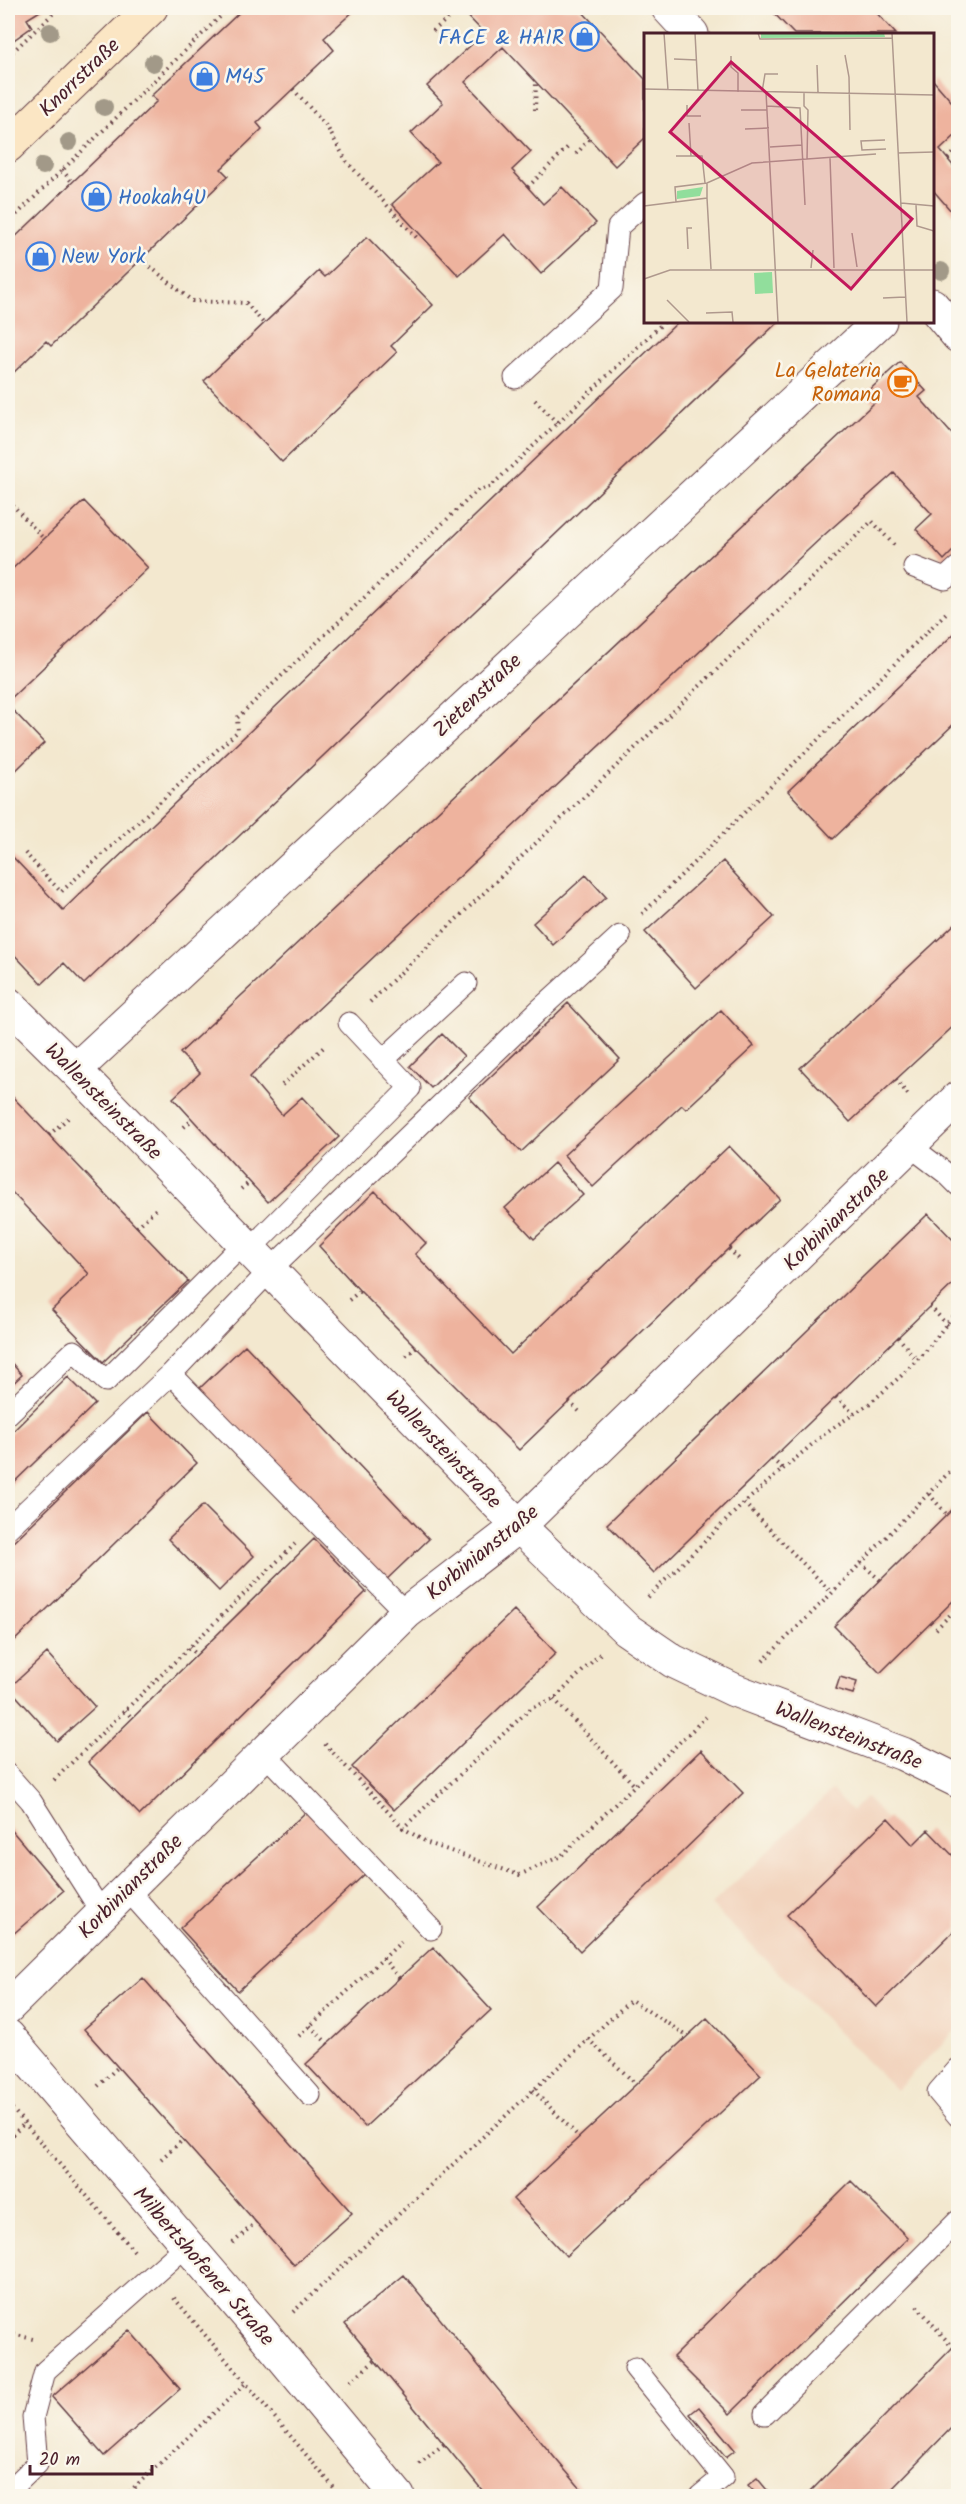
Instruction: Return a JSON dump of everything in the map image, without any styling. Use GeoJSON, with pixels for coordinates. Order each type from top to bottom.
{"type":"FeatureCollection","features":[{"type":"Feature","properties":{"kind":"street","name":"Knorrstraße"},"geometry":{"type":"LineString","coordinates":[[8,146],[151,8]]}},
{"type":"Feature","properties":{"kind":"street"},"geometry":{"type":"LineString","coordinates":[[669,8],[691,33]]}},
{"type":"Feature","properties":{"kind":"street"},"geometry":{"type":"LineString","coordinates":[[933,306],[958,336]]}},
{"type":"Feature","properties":{"kind":"street","name":"Zietenstraße"},"geometry":{"type":"LineString","coordinates":[[75,1070],[879,322]]}},
{"type":"Feature","properties":{"kind":"street","name":"Wallensteinstraße"},"geometry":{"type":"LineString","coordinates":[[8,1004],[519,1526],[623,1626],[673,1661],[734,1690],[903,1754],[958,1781]]}},
{"type":"Feature","properties":{"kind":"street","name":"Korbinianstraße"},"geometry":{"type":"LineString","coordinates":[[8,2007],[406,1613],[519,1526],[958,1098]]}},
{"type":"Feature","properties":{"kind":"street","name":"Milbertshofener Straße"},"geometry":{"type":"LineString","coordinates":[[12,2052],[272,2344],[398,2496]]}},
{"type":"Feature","properties":{"kind":"lane"},"geometry":{"type":"LineString","coordinates":[[515,378],[612,289],[618,227],[644,204]]}},
{"type":"Feature","properties":{"kind":"lane"},"geometry":{"type":"LineString","coordinates":[[914,567],[945,579],[958,567]]}},
{"type":"Feature","properties":{"kind":"lane"},"geometry":{"type":"LineString","coordinates":[[8,1414],[74,1351],[106,1381],[538,1011],[620,936]]}},
{"type":"Feature","properties":{"kind":"lane"},"geometry":{"type":"LineString","coordinates":[[383,1060],[466,983]]}},
{"type":"Feature","properties":{"kind":"lane"},"geometry":{"type":"LineString","coordinates":[[8,1528],[171,1374],[254,1254],[410,1088],[348,1023]]}},
{"type":"Feature","properties":{"kind":"lane"},"geometry":{"type":"LineString","coordinates":[[910,1146],[947,1173],[958,1185]]}},
{"type":"Feature","properties":{"kind":"lane"},"geometry":{"type":"LineString","coordinates":[[171,1374],[406,1613]]}},
{"type":"Feature","properties":{"kind":"lane"},"geometry":{"type":"LineString","coordinates":[[264,1753],[427,1925]]}},
{"type":"Feature","properties":{"kind":"lane"},"geometry":{"type":"LineString","coordinates":[[8,1775],[32,1801],[102,1913]]}},
{"type":"Feature","properties":{"kind":"lane"},"geometry":{"type":"LineString","coordinates":[[127,1889],[310,2096]]}},
{"type":"Feature","properties":{"kind":"lane"},"geometry":{"type":"LineString","coordinates":[[958,2069],[938,2092],[958,2116]]}},
{"type":"Feature","properties":{"kind":"lane"},"geometry":{"type":"LineString","coordinates":[[765,2414],[958,2221]]}},
{"type":"Feature","properties":{"kind":"lane"},"geometry":{"type":"LineString","coordinates":[[8,2492],[37,2464],[33,2417],[45,2371],[186,2246]]}},
{"type":"Feature","properties":{"kind":"lane"},"geometry":{"type":"LineString","coordinates":[[635,2368],[723,2477],[700,2496]]}},
{"type":"Feature","properties":{"kind":"path"},"geometry":{"type":"LineString","coordinates":[[8,56],[59,8]]}},
{"type":"Feature","properties":{"kind":"path"},"geometry":{"type":"LineString","coordinates":[[8,223],[229,8]]}},
{"type":"Feature","properties":{"kind":"path"},"geometry":{"type":"LineString","coordinates":[[433,32],[460,8]]}},
{"type":"Feature","properties":{"kind":"path"},"geometry":{"type":"LineString","coordinates":[[536,83],[536,110]]}},
{"type":"Feature","properties":{"kind":"path"},"geometry":{"type":"LineString","coordinates":[[293,89],[327,127],[346,162],[418,240]]}},
{"type":"Feature","properties":{"kind":"path"},"geometry":{"type":"LineString","coordinates":[[576,154],[589,140]]}},
{"type":"Feature","properties":{"kind":"path"},"geometry":{"type":"LineString","coordinates":[[528,187],[569,146]]}},
{"type":"Feature","properties":{"kind":"path"},"geometry":{"type":"LineString","coordinates":[[948,159],[958,149]]}},
{"type":"Feature","properties":{"kind":"path"},"geometry":{"type":"LineString","coordinates":[[62,170],[72,182]]}},
{"type":"Feature","properties":{"kind":"path"},"geometry":{"type":"LineString","coordinates":[[141,259],[192,301],[246,303],[264,324]]}},
{"type":"Feature","properties":{"kind":"path"},"geometry":{"type":"LineString","coordinates":[[25,853],[61,892],[238,731],[237,718],[478,490],[490,487],[664,322]]}},
{"type":"Feature","properties":{"kind":"path"},"geometry":{"type":"LineString","coordinates":[[8,500],[44,539]]}},
{"type":"Feature","properties":{"kind":"path"},"geometry":{"type":"LineString","coordinates":[[282,1085],[872,521],[914,567]]}},
{"type":"Feature","properties":{"kind":"path"},"geometry":{"type":"LineString","coordinates":[[620,936],[950,609]]}},
{"type":"Feature","properties":{"kind":"path"},"geometry":{"type":"LineString","coordinates":[[8,965],[17,957]]}},
{"type":"Feature","properties":{"kind":"path"},"geometry":{"type":"LineString","coordinates":[[930,1306],[947,1325]]}},
{"type":"Feature","properties":{"kind":"path"},"geometry":{"type":"LineString","coordinates":[[403,1828],[531,1708],[554,1699],[744,1503],[828,1431],[869,1404],[917,1360],[958,1309]]}},
{"type":"Feature","properties":{"kind":"path"},"geometry":{"type":"LineString","coordinates":[[898,1337],[917,1360]]}},
{"type":"Feature","properties":{"kind":"path"},"geometry":{"type":"LineString","coordinates":[[836,1397],[854,1414]]}},
{"type":"Feature","properties":{"kind":"path"},"geometry":{"type":"LineString","coordinates":[[772,1459],[783,1469]]}},
{"type":"Feature","properties":{"kind":"path"},"geometry":{"type":"LineString","coordinates":[[300,1717],[403,1828],[428,1843],[519,1875],[561,1856],[832,1593],[958,1463]]}},
{"type":"Feature","properties":{"kind":"path"},"geometry":{"type":"LineString","coordinates":[[929,1494],[947,1515]]}},
{"type":"Feature","properties":{"kind":"path"},"geometry":{"type":"LineString","coordinates":[[744,1503],[832,1593]]}},
{"type":"Feature","properties":{"kind":"path"},"geometry":{"type":"LineString","coordinates":[[32,1801],[318,1523]]}},
{"type":"Feature","properties":{"kind":"path"},"geometry":{"type":"LineString","coordinates":[[861,1563],[880,1581]]}},
{"type":"Feature","properties":{"kind":"path"},"geometry":{"type":"LineString","coordinates":[[936,1629],[958,1607]]}},
{"type":"Feature","properties":{"kind":"path"},"geometry":{"type":"LineString","coordinates":[[189,1647],[196,1654]]}},
{"type":"Feature","properties":{"kind":"path"},"geometry":{"type":"LineString","coordinates":[[554,1699],[635,1786]]}},
{"type":"Feature","properties":{"kind":"path"},"geometry":{"type":"LineString","coordinates":[[125,1710],[132,1718]]}},
{"type":"Feature","properties":{"kind":"path"},"geometry":{"type":"LineString","coordinates":[[276,2057],[383,1958],[427,1925]]}},
{"type":"Feature","properties":{"kind":"path"},"geometry":{"type":"LineString","coordinates":[[383,1958],[399,1978]]}},
{"type":"Feature","properties":{"kind":"path"},"geometry":{"type":"LineString","coordinates":[[125,2496],[272,2344],[533,2090],[631,2000],[687,2036]]}},
{"type":"Feature","properties":{"kind":"path"},"geometry":{"type":"LineString","coordinates":[[310,2026],[328,2044]]}},
{"type":"Feature","properties":{"kind":"path"},"geometry":{"type":"LineString","coordinates":[[588,2039],[636,2084]]}},
{"type":"Feature","properties":{"kind":"path"},"geometry":{"type":"LineString","coordinates":[[533,2090],[579,2137]]}},
{"type":"Feature","properties":{"kind":"path"},"geometry":{"type":"LineString","coordinates":[[897,2283],[953,2348]]}},
{"type":"Feature","properties":{"kind":"shaded area"},"geometry":{"type":"Polygon","coordinates":[[[832,1790],[852,1811],[866,1797],[912,1845],[928,1830],[958,1861],[958,2028],[896,2090],[711,1905],[832,1790]]]}},
{"type":"Feature","properties":{"kind":"building"},"geometry":{"type":"Polygon","coordinates":[[[8,8],[45,8],[27,19],[32,27],[8,44],[8,8]]]}},
{"type":"Feature","properties":{"kind":"building"},"geometry":{"type":"Polygon","coordinates":[[[244,8],[357,8],[324,38],[334,50],[257,123],[262,129],[221,169],[228,176],[51,346],[46,341],[8,378],[8,244],[157,101],[151,96],[244,8]]]}},
{"type":"Feature","properties":{"kind":"building"},"geometry":{"type":"Polygon","coordinates":[[[460,8],[579,8],[644,78],[644,139],[615,166],[503,47],[465,82],[531,152],[512,170],[543,204],[562,187],[596,223],[541,274],[505,234],[459,276],[392,204],[438,162],[411,133],[443,103],[427,86],[484,33],[460,8]]]}},
{"type":"Feature","properties":{"kind":"building"},"geometry":{"type":"Polygon","coordinates":[[[769,8],[872,8],[895,33],[793,33],[769,8]]]}},
{"type":"Feature","properties":{"kind":"building"},"geometry":{"type":"Polygon","coordinates":[[[933,80],[958,109],[958,133],[940,150],[955,168],[958,165],[958,219],[933,190],[933,80]]]}},
{"type":"Feature","properties":{"kind":"building"},"geometry":{"type":"Polygon","coordinates":[[[367,237],[433,305],[391,346],[397,352],[282,462],[204,381],[319,271],[325,277],[367,237]]]}},
{"type":"Feature","properties":{"kind":"building"},"geometry":{"type":"Polygon","coordinates":[[[678,322],[778,322],[84,984],[64,963],[42,984],[8,948],[8,852],[63,910],[678,322]]]}},
{"type":"Feature","properties":{"kind":"building"},"geometry":{"type":"Polygon","coordinates":[[[900,362],[926,391],[919,397],[958,441],[958,546],[944,560],[916,529],[932,514],[894,473],[823,536],[314,1013],[250,1077],[282,1115],[302,1097],[339,1137],[268,1202],[173,1098],[200,1073],[180,1053],[874,403],[865,394],[900,362]]]}},
{"type":"Feature","properties":{"kind":"building"},"geometry":{"type":"Polygon","coordinates":[[[84,501],[148,568],[8,701],[8,573],[84,501]]]}},
{"type":"Feature","properties":{"kind":"building"},"geometry":{"type":"Polygon","coordinates":[[[958,630],[958,720],[833,839],[788,791],[958,630]]]}},
{"type":"Feature","properties":{"kind":"building"},"geometry":{"type":"Polygon","coordinates":[[[8,705],[44,743],[8,778],[8,705]]]}},
{"type":"Feature","properties":{"kind":"building"},"geometry":{"type":"Polygon","coordinates":[[[723,861],[774,917],[696,988],[645,932],[723,861]]]}},
{"type":"Feature","properties":{"kind":"building"},"geometry":{"type":"Polygon","coordinates":[[[586,875],[606,897],[553,945],[533,923],[586,875]]]}},
{"type":"Feature","properties":{"kind":"building"},"geometry":{"type":"Polygon","coordinates":[[[958,921],[958,1022],[850,1122],[800,1068],[958,921]]]}},
{"type":"Feature","properties":{"kind":"building"},"geometry":{"type":"Polygon","coordinates":[[[568,1003],[620,1059],[521,1152],[469,1097],[568,1003]]]}},
{"type":"Feature","properties":{"kind":"building"},"geometry":{"type":"Polygon","coordinates":[[[721,1010],[754,1046],[686,1109],[682,1105],[593,1187],[564,1155],[721,1010]]]}},
{"type":"Feature","properties":{"kind":"building"},"geometry":{"type":"Polygon","coordinates":[[[442,1034],[464,1056],[431,1088],[410,1066],[442,1034]]]}},
{"type":"Feature","properties":{"kind":"building"},"geometry":{"type":"Polygon","coordinates":[[[8,1092],[188,1281],[103,1362],[52,1310],[89,1274],[8,1188],[8,1092]]]}},
{"type":"Feature","properties":{"kind":"building"},"geometry":{"type":"Polygon","coordinates":[[[729,1146],[780,1199],[519,1450],[360,1291],[319,1246],[375,1191],[426,1243],[415,1254],[511,1354],[729,1146]]]}},
{"type":"Feature","properties":{"kind":"building"},"geometry":{"type":"Polygon","coordinates":[[[554,1163],[583,1195],[534,1239],[505,1208],[554,1163]]]}},
{"type":"Feature","properties":{"kind":"building"},"geometry":{"type":"Polygon","coordinates":[[[928,1214],[958,1245],[958,1279],[654,1573],[607,1524],[928,1214]]]}},
{"type":"Feature","properties":{"kind":"building"},"geometry":{"type":"Polygon","coordinates":[[[245,1345],[429,1539],[384,1582],[200,1388],[245,1345]]]}},
{"type":"Feature","properties":{"kind":"building"},"geometry":{"type":"Polygon","coordinates":[[[8,1359],[22,1375],[8,1388],[8,1359]]]}},
{"type":"Feature","properties":{"kind":"building"},"geometry":{"type":"Polygon","coordinates":[[[68,1377],[95,1404],[8,1488],[8,1436],[68,1377]]]}},
{"type":"Feature","properties":{"kind":"building"},"geometry":{"type":"Polygon","coordinates":[[[148,1412],[197,1463],[8,1647],[8,1547],[148,1412]]]}},
{"type":"Feature","properties":{"kind":"building"},"geometry":{"type":"Polygon","coordinates":[[[958,1504],[958,1596],[880,1673],[834,1626],[958,1504]]]}},
{"type":"Feature","properties":{"kind":"building"},"geometry":{"type":"Polygon","coordinates":[[[203,1505],[254,1556],[219,1591],[168,1539],[203,1505]]]}},
{"type":"Feature","properties":{"kind":"building"},"geometry":{"type":"Polygon","coordinates":[[[314,1539],[366,1592],[140,1815],[88,1762],[314,1539]]]}},
{"type":"Feature","properties":{"kind":"building"},"geometry":{"type":"Polygon","coordinates":[[[514,1610],[556,1653],[394,1810],[352,1767],[514,1610]]]}},
{"type":"Feature","properties":{"kind":"building"},"geometry":{"type":"Polygon","coordinates":[[[47,1653],[95,1707],[57,1741],[9,1688],[47,1653]]]}},
{"type":"Feature","properties":{"kind":"building"},"geometry":{"type":"Polygon","coordinates":[[[840,1677],[857,1682],[853,1694],[836,1689],[840,1677]]]}},
{"type":"Feature","properties":{"kind":"building"},"geometry":{"type":"Polygon","coordinates":[[[701,1750],[743,1793],[580,1951],[538,1907],[701,1750]]]}},
{"type":"Feature","properties":{"kind":"building"},"geometry":{"type":"Polygon","coordinates":[[[307,1811],[365,1874],[238,1991],[180,1928],[307,1811]]]}},
{"type":"Feature","properties":{"kind":"building"},"geometry":{"type":"Polygon","coordinates":[[[888,1818],[913,1845],[928,1830],[958,1861],[958,1927],[876,2007],[787,1915],[888,1818]]]}},
{"type":"Feature","properties":{"kind":"building"},"geometry":{"type":"Polygon","coordinates":[[[8,1826],[63,1891],[12,1935],[8,1930],[8,1826]]]}},
{"type":"Feature","properties":{"kind":"building"},"geometry":{"type":"Polygon","coordinates":[[[433,1947],[491,2010],[365,2127],[306,2064],[433,1947]]]}},
{"type":"Feature","properties":{"kind":"building"},"geometry":{"type":"Polygon","coordinates":[[[143,1978],[352,2213],[294,2265],[84,2029],[143,1978]]]}},
{"type":"Feature","properties":{"kind":"building"},"geometry":{"type":"Polygon","coordinates":[[[707,2018],[761,2075],[566,2256],[513,2199],[707,2018]]]}},
{"type":"Feature","properties":{"kind":"building"},"geometry":{"type":"Polygon","coordinates":[[[851,2181],[908,2238],[730,2414],[673,2357],[851,2181]]]}},
{"type":"Feature","properties":{"kind":"building"},"geometry":{"type":"Polygon","coordinates":[[[404,2275],[587,2496],[487,2496],[345,2324],[404,2275]]]}},
{"type":"Feature","properties":{"kind":"building"},"geometry":{"type":"Polygon","coordinates":[[[129,2330],[180,2389],[104,2456],[52,2397],[129,2330]]]}},
{"type":"Feature","properties":{"kind":"building"},"geometry":{"type":"Polygon","coordinates":[[[958,2342],[958,2421],[885,2496],[806,2496],[958,2342]]]}},
{"type":"Feature","properties":{"kind":"building"},"geometry":{"type":"Polygon","coordinates":[[[699,2407],[735,2450],[726,2457],[690,2414],[699,2407]]]}},
{"type":"Feature","properties":{"kind":"building"},"geometry":{"type":"Polygon","coordinates":[[[757,2478],[772,2496],[758,2496],[748,2485],[757,2478]]]}},
{"type":"Feature","properties":{"kind":"place","name":"FACE & HAIR"},"geometry":{"type":"Point","coordinates":[585,37]}},
{"type":"Feature","properties":{"kind":"place","name":"M45"},"geometry":{"type":"Point","coordinates":[204,76]}},
{"type":"Feature","properties":{"kind":"place","name":"Hookah4U"},"geometry":{"type":"Point","coordinates":[97,197]}},
{"type":"Feature","properties":{"kind":"place","name":"New York"},"geometry":{"type":"Point","coordinates":[40,256]}},
{"type":"Feature","properties":{"kind":"place","name":"La Gelateria Romana"},"geometry":{"type":"Point","coordinates":[902,382]}}]}
